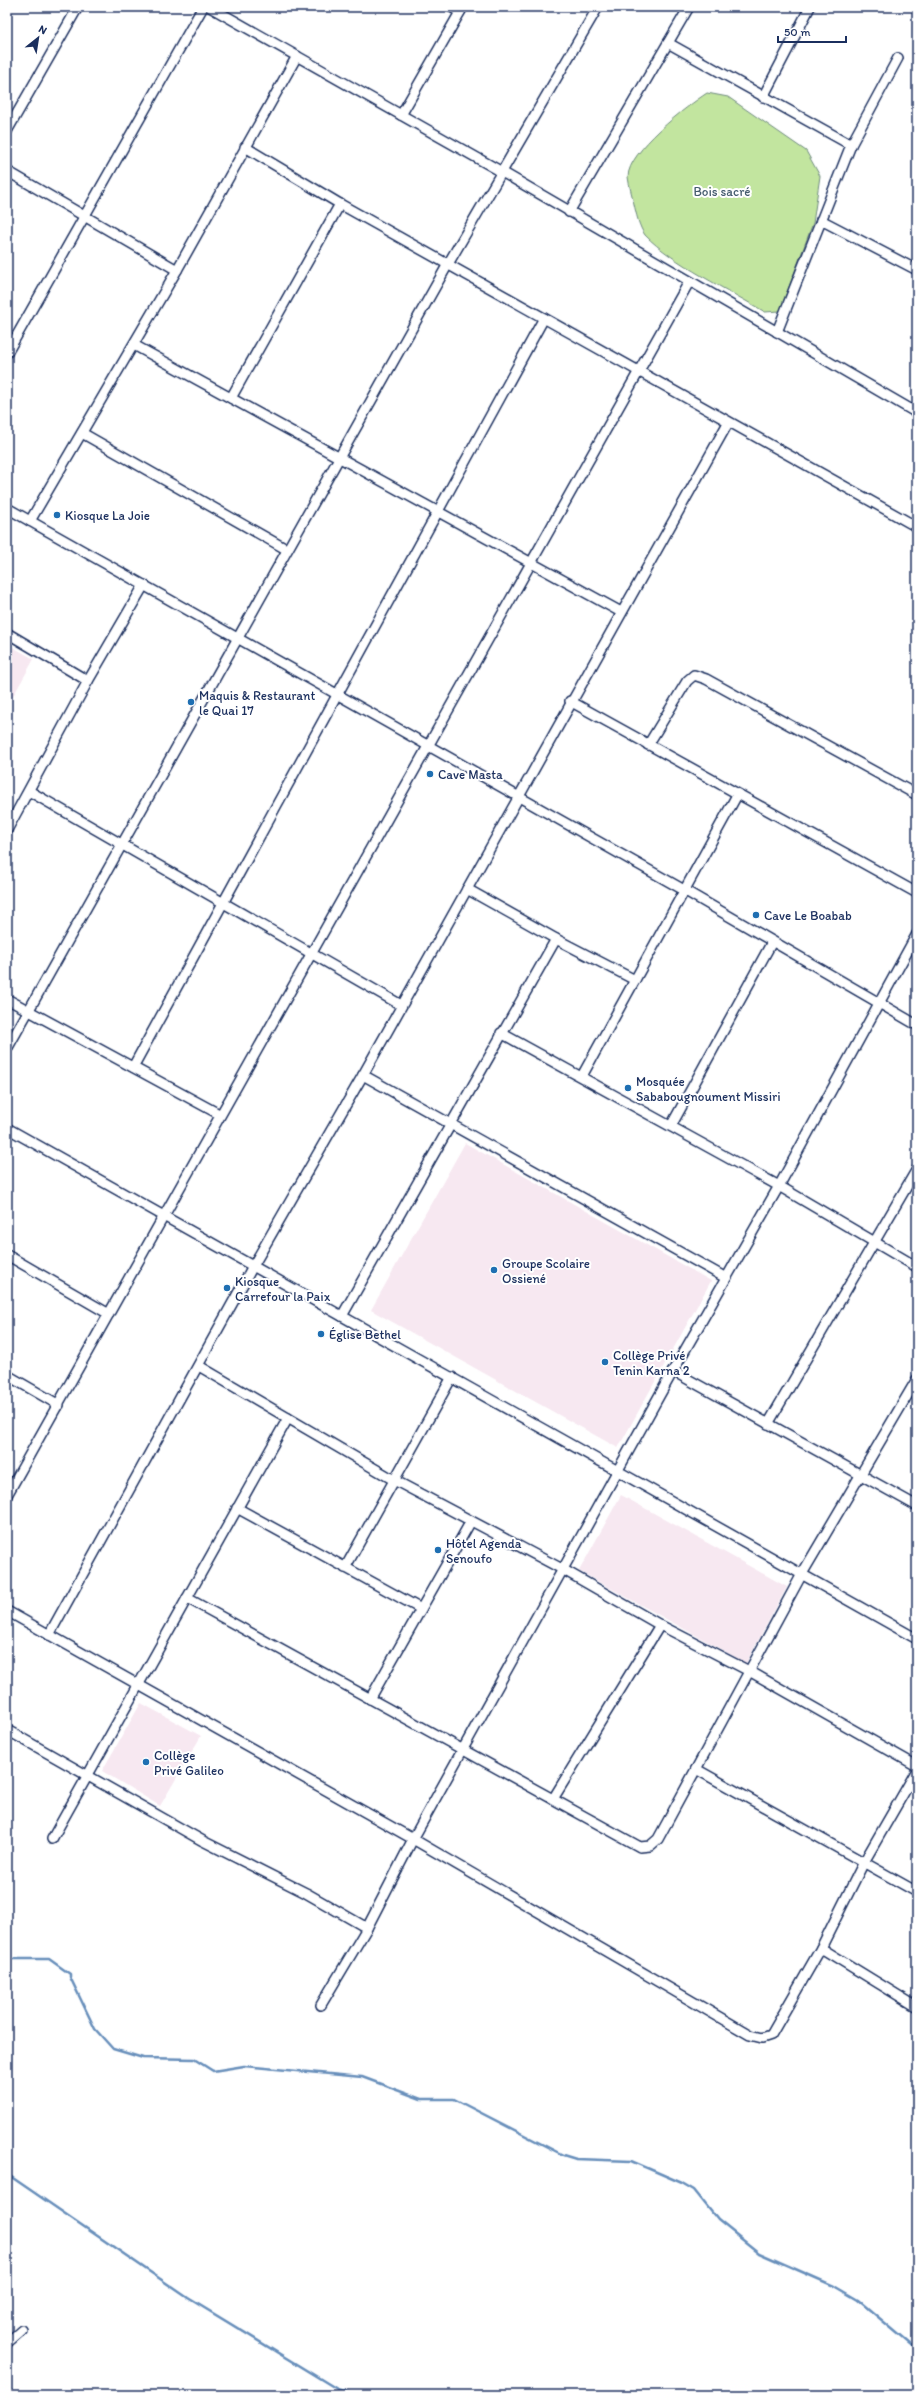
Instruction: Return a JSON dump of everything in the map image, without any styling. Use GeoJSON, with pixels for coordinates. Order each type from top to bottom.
{"type":"FeatureCollection","features":[{"type":"Feature","properties":{"kind":"street"},"geometry":{"type":"LineString","coordinates":[[7,131],[78,7]]}},
{"type":"Feature","properties":{"kind":"street"},"geometry":{"type":"LineString","coordinates":[[7,352],[203,7]]}},
{"type":"Feature","properties":{"kind":"street"},"geometry":{"type":"LineString","coordinates":[[210,7],[502,172],[689,282],[917,413]]}},
{"type":"Feature","properties":{"kind":"street"},"geometry":{"type":"LineString","coordinates":[[400,115],[461,10],[451,7]]}},
{"type":"Feature","properties":{"kind":"street"},"geometry":{"type":"LineString","coordinates":[[7,1049],[286,549],[340,458],[448,264],[598,7]]}},
{"type":"Feature","properties":{"kind":"street"},"geometry":{"type":"LineString","coordinates":[[569,212],[689,7]]}},
{"type":"Feature","properties":{"kind":"street"},"geometry":{"type":"LineString","coordinates":[[763,96],[810,7]]}},
{"type":"Feature","properties":{"kind":"street"},"geometry":{"type":"LineString","coordinates":[[668,43],[851,145]]}},
{"type":"Feature","properties":{"kind":"street"},"geometry":{"type":"LineString","coordinates":[[30,521],[177,270],[296,56]]}},
{"type":"Feature","properties":{"kind":"street"},"geometry":{"type":"LineString","coordinates":[[777,332],[851,145],[898,58]]}},
{"type":"Feature","properties":{"kind":"street"},"geometry":{"type":"LineString","coordinates":[[245,148],[340,204],[728,423],[917,527]]}},
{"type":"Feature","properties":{"kind":"street"},"geometry":{"type":"LineString","coordinates":[[7,171],[177,270]]}},
{"type":"Feature","properties":{"kind":"street"},"geometry":{"type":"LineString","coordinates":[[231,398],[340,204]]}},
{"type":"Feature","properties":{"kind":"street"},"geometry":{"type":"LineString","coordinates":[[821,220],[917,270]]}},
{"type":"Feature","properties":{"kind":"street"},"geometry":{"type":"LineString","coordinates":[[7,1494],[59,1405],[220,1114],[312,955],[689,282]]}},
{"type":"Feature","properties":{"kind":"street"},"geometry":{"type":"LineString","coordinates":[[133,1067],[336,696],[439,512],[544,318]]}},
{"type":"Feature","properties":{"kind":"street"},"geometry":{"type":"LineString","coordinates":[[134,345],[621,612]]}},
{"type":"Feature","properties":{"kind":"street"},"geometry":{"type":"LineString","coordinates":[[49,1635],[253,1266],[363,1075],[570,702],[728,423]]}},
{"type":"Feature","properties":{"kind":"street"},"geometry":{"type":"LineString","coordinates":[[82,433],[286,549]]}},
{"type":"Feature","properties":{"kind":"street"},"geometry":{"type":"LineString","coordinates":[[7,508],[336,696],[518,796],[684,890],[917,1025]]}},
{"type":"Feature","properties":{"kind":"street"},"geometry":{"type":"LineString","coordinates":[[7,830],[88,681],[144,585]]}},
{"type":"Feature","properties":{"kind":"street"},"geometry":{"type":"LineString","coordinates":[[7,634],[88,681]]}},
{"type":"Feature","properties":{"kind":"street"},"geometry":{"type":"LineString","coordinates":[[648,745],[687,681],[694,675],[706,679],[917,795]]}},
{"type":"Feature","properties":{"kind":"street"},"geometry":{"type":"LineString","coordinates":[[570,702],[917,893]]}},
{"type":"Feature","properties":{"kind":"street"},"geometry":{"type":"LineString","coordinates":[[29,791],[401,1005]]}},
{"type":"Feature","properties":{"kind":"street"},"geometry":{"type":"LineString","coordinates":[[582,1076],[737,794]]}},
{"type":"Feature","properties":{"kind":"street"},"geometry":{"type":"LineString","coordinates":[[467,889],[556,939],[635,980]]}},
{"type":"Feature","properties":{"kind":"street"},"geometry":{"type":"LineString","coordinates":[[321,2005],[367,1928],[414,1839],[673,1371],[779,1186],[917,934]]}},
{"type":"Feature","properties":{"kind":"street"},"geometry":{"type":"LineString","coordinates":[[342,1316],[452,1125],[501,1033],[556,939]]}},
{"type":"Feature","properties":{"kind":"street"},"geometry":{"type":"LineString","coordinates":[[671,1126],[772,942]]}},
{"type":"Feature","properties":{"kind":"street"},"geometry":{"type":"LineString","coordinates":[[7,999],[220,1114]]}},
{"type":"Feature","properties":{"kind":"street"},"geometry":{"type":"LineString","coordinates":[[501,1033],[582,1076],[779,1186],[872,1242],[917,1267]]}},
{"type":"Feature","properties":{"kind":"street"},"geometry":{"type":"LineString","coordinates":[[363,1075],[726,1278]]}},
{"type":"Feature","properties":{"kind":"street"},"geometry":{"type":"LineString","coordinates":[[7,1128],[917,1639]]}},
{"type":"Feature","properties":{"kind":"street"},"geometry":{"type":"LineString","coordinates":[[768,1424],[872,1242],[917,1169]]}},
{"type":"Feature","properties":{"kind":"street"},"geometry":{"type":"LineString","coordinates":[[7,1255],[109,1314]]}},
{"type":"Feature","properties":{"kind":"street"},"geometry":{"type":"LineString","coordinates":[[199,1366],[394,1480],[564,1570],[660,1625],[751,1672],[917,1766]]}},
{"type":"Feature","properties":{"kind":"street"},"geometry":{"type":"LineString","coordinates":[[673,1371],[917,1506]]}},
{"type":"Feature","properties":{"kind":"street"},"geometry":{"type":"LineString","coordinates":[[7,1375],[59,1405]]}},
{"type":"Feature","properties":{"kind":"street"},"geometry":{"type":"LineString","coordinates":[[345,1568],[452,1377]]}},
{"type":"Feature","properties":{"kind":"street"},"geometry":{"type":"LineString","coordinates":[[187,1598],[640,1847],[650,1846],[658,1838],[751,1672],[802,1574],[916,1385]]}},
{"type":"Feature","properties":{"kind":"street"},"geometry":{"type":"LineString","coordinates":[[52,1839],[288,1418]]}},
{"type":"Feature","properties":{"kind":"street"},"geometry":{"type":"LineString","coordinates":[[237,1508],[422,1609]]}},
{"type":"Feature","properties":{"kind":"street"},"geometry":{"type":"LineString","coordinates":[[370,1699],[471,1521]]}},
{"type":"Feature","properties":{"kind":"street"},"geometry":{"type":"LineString","coordinates":[[7,1611],[414,1839],[750,2034],[762,2038],[771,2035],[821,1948],[864,1862],[917,1770]]}},
{"type":"Feature","properties":{"kind":"street"},"geometry":{"type":"LineString","coordinates":[[553,1799],[660,1625]]}},
{"type":"Feature","properties":{"kind":"street"},"geometry":{"type":"LineString","coordinates":[[7,1730],[203,1840],[306,1893],[367,1928]]}},
{"type":"Feature","properties":{"kind":"street"},"geometry":{"type":"LineString","coordinates":[[696,1769],[917,1892]]}},
{"type":"Feature","properties":{"kind":"street"},"geometry":{"type":"LineString","coordinates":[[821,1948],[917,2007]]}},
{"type":"Feature","properties":{"kind":"street"},"geometry":{"type":"LineString","coordinates":[[7,2343],[22,2330]]}},
{"type":"Feature","properties":{"kind":"shaded area"},"geometry":{"type":"Polygon","coordinates":[[[7,644],[34,659],[7,707],[7,644]]]}},
{"type":"Feature","properties":{"kind":"shaded area","name":"Groupe Scolaire Ossiené"},"geometry":{"type":"Polygon","coordinates":[[[465,1143],[711,1281],[618,1448],[371,1310],[465,1143]]]}},
{"type":"Feature","properties":{"kind":"shaded area"},"geometry":{"type":"Polygon","coordinates":[[[621,1495],[787,1587],[746,1663],[579,1571],[621,1495]]]}},
{"type":"Feature","properties":{"kind":"shaded area","name":"Collège Privé Galileo"},"geometry":{"type":"Polygon","coordinates":[[[141,1703],[201,1736],[160,1806],[102,1771],[141,1703]]]}},
{"type":"Feature","properties":{"kind":"green space","name":"Bois sacré"},"geometry":{"type":"Polygon","coordinates":[[[707,93],[728,97],[806,151],[820,176],[813,223],[780,311],[765,312],[670,256],[645,235],[638,220],[628,177],[631,166],[648,142],[660,130],[673,118],[707,93]]]}},
{"type":"Feature","properties":{"kind":"waterway"},"geometry":{"type":"LineString","coordinates":[[7,1959],[49,1959],[70,1974],[70,1977],[95,2029],[113,2049],[143,2058],[194,2059],[213,2071],[244,2066],[362,2077],[421,2099],[454,2099],[563,2155],[576,2159],[631,2161],[682,2183],[694,2190],[718,2220],[759,2253],[834,2286],[858,2300],[917,2350]]}},
{"type":"Feature","properties":{"kind":"waterway"},"geometry":{"type":"LineString","coordinates":[[7,2174],[188,2298],[337,2389],[356,2395]]}},
{"type":"Feature","properties":{"kind":"place","name":"Kiosque La Joie"},"geometry":{"type":"Point","coordinates":[57,515]}},
{"type":"Feature","properties":{"kind":"place","name":"Maquis & Restaurant le Quai 17"},"geometry":{"type":"Point","coordinates":[191,702]}},
{"type":"Feature","properties":{"kind":"place","name":"Cave Masta"},"geometry":{"type":"Point","coordinates":[430,774]}},
{"type":"Feature","properties":{"kind":"place","name":"Cave Le Boabab"},"geometry":{"type":"Point","coordinates":[756,915]}},
{"type":"Feature","properties":{"kind":"place","name":"Mosquée Sababougnoument Missiri"},"geometry":{"type":"Point","coordinates":[628,1088]}},
{"type":"Feature","properties":{"kind":"place","name":"Groupe Scolaire Ossiené"},"geometry":{"type":"Point","coordinates":[494,1270]}},
{"type":"Feature","properties":{"kind":"place","name":"Kiosque Carrefour la Paix"},"geometry":{"type":"Point","coordinates":[227,1288]}},
{"type":"Feature","properties":{"kind":"place","name":"Église Bethel"},"geometry":{"type":"Point","coordinates":[321,1334]}},
{"type":"Feature","properties":{"kind":"place","name":"Collège Privé Tenin Karna 2"},"geometry":{"type":"Point","coordinates":[605,1362]}},
{"type":"Feature","properties":{"kind":"place","name":"Hôtel Agenda Senoufo"},"geometry":{"type":"Point","coordinates":[438,1550]}},
{"type":"Feature","properties":{"kind":"place","name":"Collège Privé Galileo"},"geometry":{"type":"Point","coordinates":[146,1762]}}]}
